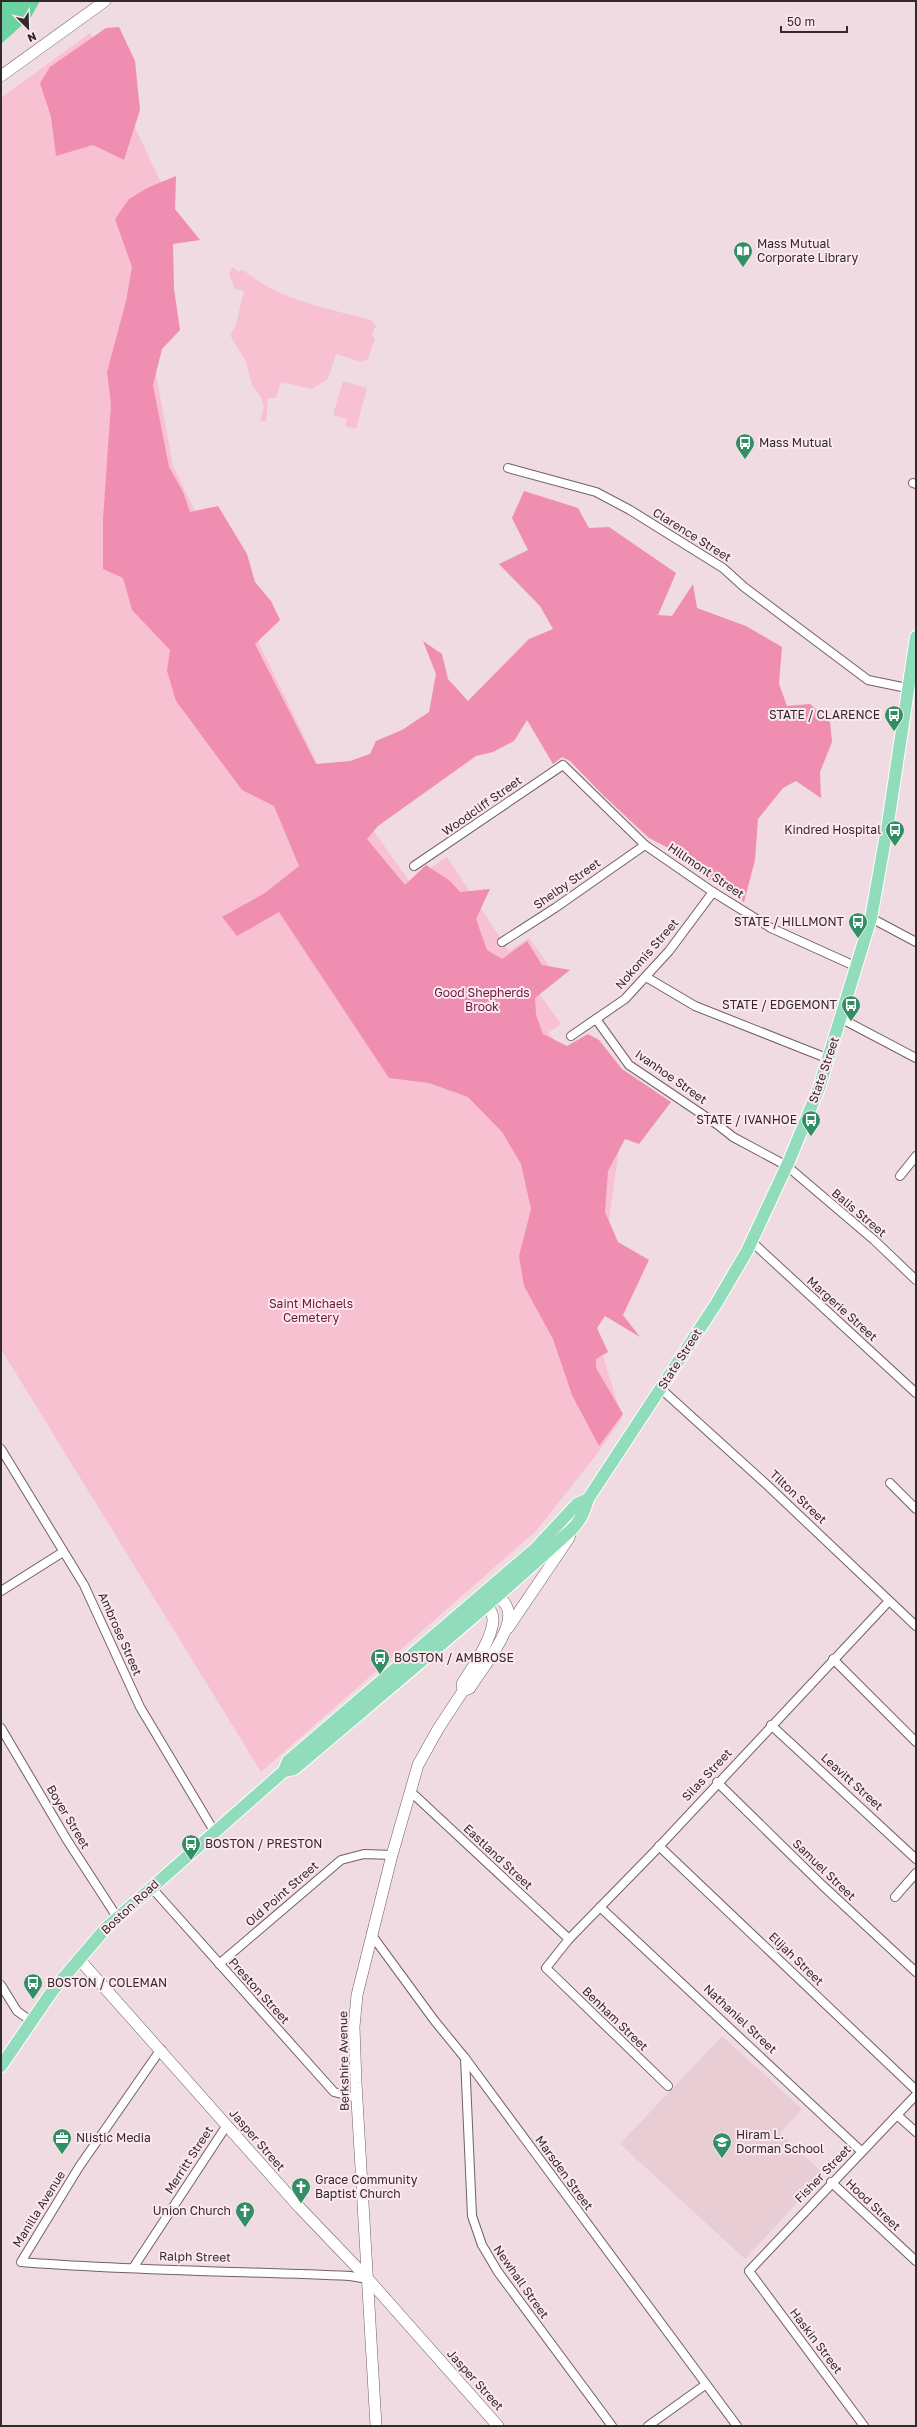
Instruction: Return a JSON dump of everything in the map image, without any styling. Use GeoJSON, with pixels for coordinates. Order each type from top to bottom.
{"type":"FeatureCollection","features":[{"type":"Feature","properties":{"kind":"main road"},"geometry":{"type":"LineString","coordinates":[[1,76],[105,1]]}},
{"type":"Feature","properties":{"kind":"main road","name":"State Street"},"geometry":{"type":"LineString","coordinates":[[498,1597],[571,1530],[585,1510],[588,1499],[723,1293],[752,1242],[787,1166],[829,1058],[871,918],[900,749],[907,688],[916,637]]}},
{"type":"Feature","properties":{"kind":"main road","name":"State Street"},"geometry":{"type":"LineString","coordinates":[[483,1593],[535,1549],[577,1504],[588,1499]]}},
{"type":"Feature","properties":{"kind":"main road"},"geometry":{"type":"LineString","coordinates":[[503,1635],[569,1538],[571,1530]]}},
{"type":"Feature","properties":{"kind":"main road"},"geometry":{"type":"LineString","coordinates":[[483,1593],[488,1605]]}},
{"type":"Feature","properties":{"kind":"main road","name":"Berkshire Avenue"},"geometry":{"type":"LineString","coordinates":[[376,2426],[354,2027],[360,1977],[410,1791],[424,1752],[463,1691],[470,1688],[503,1635],[509,1617],[508,1610],[498,1597],[483,1593]]}},
{"type":"Feature","properties":{"kind":"main road","name":"Boston Road"},"geometry":{"type":"LineString","coordinates":[[1,2066],[31,2021],[79,1959],[117,1916],[284,1771],[288,1761],[483,1593]]}},
{"type":"Feature","properties":{"kind":"main road","name":"Boston Road"},"geometry":{"type":"LineString","coordinates":[[284,1771],[294,1769],[498,1597]]}},
{"type":"Feature","properties":{"kind":"main road","name":"Berkshire Avenue"},"geometry":{"type":"LineString","coordinates":[[463,1691],[462,1684],[488,1637],[493,1622],[488,1605]]}},
{"type":"Feature","properties":{"kind":"main road","name":"Jasper Street"},"geometry":{"type":"LineString","coordinates":[[79,1959],[300,2208],[368,2279],[498,2426]]}},
{"type":"Feature","properties":{"kind":"street","name":"Clarence Street"},"geometry":{"type":"LineString","coordinates":[[508,468],[596,492],[623,506],[723,568],[744,587],[868,680],[907,688]]}},
{"type":"Feature","properties":{"kind":"street","name":"Hillmont Street"},"geometry":{"type":"LineString","coordinates":[[563,765],[645,844],[713,892],[771,928],[857,967]]}},
{"type":"Feature","properties":{"kind":"street","name":"Woodcliff Street"},"geometry":{"type":"LineString","coordinates":[[414,866],[563,765]]}},
{"type":"Feature","properties":{"kind":"street","name":"Shelby Street"},"geometry":{"type":"LineString","coordinates":[[502,942],[555,908],[645,844]]}},
{"type":"Feature","properties":{"kind":"street","name":"Nokomis Street"},"geometry":{"type":"LineString","coordinates":[[571,1036],[625,999],[646,977],[713,892]]}},
{"type":"Feature","properties":{"kind":"street"},"geometry":{"type":"LineString","coordinates":[[871,918],[916,942]]}},
{"type":"Feature","properties":{"kind":"street"},"geometry":{"type":"LineString","coordinates":[[646,977],[695,1006],[829,1058]]}},
{"type":"Feature","properties":{"kind":"street"},"geometry":{"type":"LineString","coordinates":[[840,1018],[916,1058]]}},
{"type":"Feature","properties":{"kind":"street","name":"Ivanhoe Street"},"geometry":{"type":"LineString","coordinates":[[596,1019],[629,1065],[718,1125],[733,1137],[787,1166]]}},
{"type":"Feature","properties":{"kind":"street"},"geometry":{"type":"LineString","coordinates":[[900,1176],[916,1156]]}},
{"type":"Feature","properties":{"kind":"street","name":"Balis Street"},"geometry":{"type":"LineString","coordinates":[[787,1166],[874,1240],[916,1280]]}},
{"type":"Feature","properties":{"kind":"street","name":"Margerie Street"},"geometry":{"type":"LineString","coordinates":[[752,1242],[916,1393]]}},
{"type":"Feature","properties":{"kind":"street","name":"Tilton Street"},"geometry":{"type":"LineString","coordinates":[[660,1388],[766,1484],[916,1626]]}},
{"type":"Feature","properties":{"kind":"street","name":"Ambrose Street"},"geometry":{"type":"LineString","coordinates":[[1,1449],[64,1552],[97,1611],[140,1707],[214,1831]]}},
{"type":"Feature","properties":{"kind":"street"},"geometry":{"type":"LineString","coordinates":[[890,1483],[916,1509]]}},
{"type":"Feature","properties":{"kind":"street"},"geometry":{"type":"LineString","coordinates":[[1,1591],[64,1552]]}},
{"type":"Feature","properties":{"kind":"street","name":"Silas Street"},"geometry":{"type":"LineString","coordinates":[[546,1968],[569,1939],[659,1846],[771,1724],[889,1601]]}},
{"type":"Feature","properties":{"kind":"street"},"geometry":{"type":"LineString","coordinates":[[833,1659],[916,1742]]}},
{"type":"Feature","properties":{"kind":"street","name":"Leavitt Street"},"geometry":{"type":"LineString","coordinates":[[771,1724],[916,1859]]}},
{"type":"Feature","properties":{"kind":"street","name":"Boyer Street"},"geometry":{"type":"LineString","coordinates":[[1,1728],[67,1840],[117,1916]]}},
{"type":"Feature","properties":{"kind":"street","name":"Samuel Street"},"geometry":{"type":"LineString","coordinates":[[717,1782],[822,1885],[916,1972]]}},
{"type":"Feature","properties":{"kind":"street","name":"Eastland Street"},"geometry":{"type":"LineString","coordinates":[[410,1791],[569,1939]]}},
{"type":"Feature","properties":{"kind":"street","name":"Elijah Street"},"geometry":{"type":"LineString","coordinates":[[659,1846],[916,2090]]}},
{"type":"Feature","properties":{"kind":"street","name":"Old Point Street"},"geometry":{"type":"LineString","coordinates":[[219,1964],[341,1860],[364,1854],[392,1855]]}},
{"type":"Feature","properties":{"kind":"street"},"geometry":{"type":"LineString","coordinates":[[895,1897],[916,1873]]}},
{"type":"Feature","properties":{"kind":"street","name":"Preston Street"},"geometry":{"type":"LineString","coordinates":[[151,1887],[334,2092],[357,2098]]}},
{"type":"Feature","properties":{"kind":"street","name":"Nathaniel Street"},"geometry":{"type":"LineString","coordinates":[[600,1907],[861,2151]]}},
{"type":"Feature","properties":{"kind":"street","name":"Marsden Street"},"geometry":{"type":"LineString","coordinates":[[371,1934],[466,2058],[705,2385],[737,2426]]}},
{"type":"Feature","properties":{"kind":"street","name":"Benham Street"},"geometry":{"type":"LineString","coordinates":[[546,1968],[668,2086]]}},
{"type":"Feature","properties":{"kind":"street"},"geometry":{"type":"LineString","coordinates":[[1,1985],[17,2011],[31,2021]]}},
{"type":"Feature","properties":{"kind":"street","name":"Manilla Avenue"},"geometry":{"type":"LineString","coordinates":[[21,2262],[80,2167],[160,2049]]}},
{"type":"Feature","properties":{"kind":"street","name":"Newhall Street"},"geometry":{"type":"LineString","coordinates":[[466,2058],[472,2216],[482,2245],[498,2272],[612,2426]]}},
{"type":"Feature","properties":{"kind":"street","name":"Fisher Street"},"geometry":{"type":"LineString","coordinates":[[749,2271],[831,2182],[916,2094]]}},
{"type":"Feature","properties":{"kind":"street"},"geometry":{"type":"LineString","coordinates":[[897,2115],[916,2132]]}},
{"type":"Feature","properties":{"kind":"street","name":"Merritt Street"},"geometry":{"type":"LineString","coordinates":[[133,2268],[227,2125]]}},
{"type":"Feature","properties":{"kind":"street","name":"Hood Street"},"geometry":{"type":"LineString","coordinates":[[831,2182],[916,2262]]}},
{"type":"Feature","properties":{"kind":"street","name":"Ralph Street"},"geometry":{"type":"LineString","coordinates":[[21,2262],[94,2268],[334,2275],[368,2279]]}},
{"type":"Feature","properties":{"kind":"street","name":"Haskin Street"},"geometry":{"type":"LineString","coordinates":[[749,2271],[864,2426]]}},
{"type":"Feature","properties":{"kind":"street"},"geometry":{"type":"LineString","coordinates":[[648,2426],[705,2385]]}},
{"type":"Feature","properties":{"kind":"shaded area"},"geometry":{"type":"Polygon","coordinates":[[[1,1],[40,1],[31,17],[1,44],[1,1]]]}},
{"type":"Feature","properties":{"kind":"shaded area","name":"Hiram L. Dorman School"},"geometry":{"type":"Polygon","coordinates":[[[722,2036],[802,2109],[780,2133],[824,2174],[745,2259],[620,2144],[722,2036]]]}},
{"type":"Feature","properties":{"kind":"green space"},"geometry":{"type":"Polygon","coordinates":[[[119,27],[135,61],[140,110],[124,160],[93,145],[56,156],[51,117],[40,83],[50,67],[106,28],[119,27]]]}},
{"type":"Feature","properties":{"kind":"green space","name":"Saint Michaels Cemetery"},"geometry":{"type":"Polygon","coordinates":[[[90,33],[168,197],[133,249],[173,466],[353,837],[370,826],[410,882],[447,857],[509,951],[529,938],[555,974],[535,988],[561,1024],[548,1033],[564,1050],[620,1142],[594,1327],[622,1418],[597,1454],[536,1531],[261,1772],[1,1349],[1,98],[90,33]]]}},
{"type":"Feature","properties":{"kind":"green space","name":"Good Shepherds Brook"},"geometry":{"type":"Polygon","coordinates":[[[176,176],[175,209],[200,240],[173,244],[174,289],[180,330],[162,349],[153,385],[169,467],[183,492],[190,512],[218,506],[247,554],[255,582],[271,601],[280,620],[255,644],[316,764],[350,761],[370,754],[376,741],[402,730],[429,712],[436,674],[423,641],[442,654],[448,679],[468,701],[529,639],[553,629],[540,606],[499,564],[528,550],[512,518],[524,491],[578,508],[589,528],[609,527],[676,573],[658,615],[672,616],[693,584],[697,608],[746,626],[782,647],[779,684],[787,706],[810,704],[830,722],[832,742],[820,772],[821,798],[796,781],[783,788],[758,819],[755,860],[744,902],[696,871],[678,853],[649,838],[604,796],[570,761],[562,757],[553,764],[527,720],[514,741],[493,752],[476,756],[378,826],[367,839],[405,885],[426,865],[450,881],[460,892],[490,889],[476,919],[487,950],[502,959],[527,941],[542,965],[570,970],[535,998],[536,1015],[543,1034],[567,1046],[588,1034],[599,1040],[622,1069],[671,1102],[639,1144],[625,1139],[608,1171],[605,1212],[618,1242],[649,1260],[623,1315],[640,1337],[605,1316],[597,1328],[608,1352],[596,1359],[596,1368],[623,1414],[599,1446],[572,1395],[553,1339],[524,1286],[519,1256],[531,1209],[521,1164],[502,1132],[468,1097],[429,1083],[389,1078],[279,912],[237,936],[222,917],[265,893],[299,866],[274,806],[242,790],[176,701],[167,671],[170,650],[132,610],[123,578],[103,569],[103,519],[111,404],[107,372],[126,301],[132,267],[115,219],[129,199],[147,188],[176,176]]]}},
{"type":"Feature","properties":{"kind":"green space"},"geometry":{"type":"Polygon","coordinates":[[[233,267],[239,272],[242,269],[256,280],[287,296],[320,307],[371,320],[377,328],[374,328],[372,336],[375,338],[368,359],[361,362],[336,354],[328,379],[312,389],[281,382],[276,398],[268,398],[266,421],[260,421],[264,407],[261,397],[252,385],[246,362],[230,335],[235,328],[244,291],[235,289],[229,274],[233,267]]]}},
{"type":"Feature","properties":{"kind":"green space"},"geometry":{"type":"Polygon","coordinates":[[[343,381],[367,388],[356,429],[345,426],[347,419],[333,415],[343,381]]]}},
{"type":"Feature","properties":{"kind":"place","name":"Mass Mutual Corporate Library"},"geometry":{"type":"Point","coordinates":[743,268]}},
{"type":"Feature","properties":{"kind":"place","name":"Mass Mutual"},"geometry":{"type":"Point","coordinates":[745,460]}},
{"type":"Feature","properties":{"kind":"place","name":"STATE / CLARENCE"},"geometry":{"type":"Point","coordinates":[894,732]}},
{"type":"Feature","properties":{"kind":"place","name":"Kindred Hospital"},"geometry":{"type":"Point","coordinates":[895,847]}},
{"type":"Feature","properties":{"kind":"place","name":"STATE / HILLMONT"},"geometry":{"type":"Point","coordinates":[858,939]}},
{"type":"Feature","properties":{"kind":"place","name":"STATE / EDGEMONT"},"geometry":{"type":"Point","coordinates":[851,1022]}},
{"type":"Feature","properties":{"kind":"place","name":"STATE / IVANHOE"},"geometry":{"type":"Point","coordinates":[811,1137]}},
{"type":"Feature","properties":{"kind":"place","name":"BOSTON / AMBROSE"},"geometry":{"type":"Point","coordinates":[380,1675]}},
{"type":"Feature","properties":{"kind":"place","name":"BOSTON / PRESTON"},"geometry":{"type":"Point","coordinates":[191,1861]}},
{"type":"Feature","properties":{"kind":"place","name":"BOSTON / COLEMAN"},"geometry":{"type":"Point","coordinates":[33,2000]}},
{"type":"Feature","properties":{"kind":"place","name":"Nlistic Media"},"geometry":{"type":"Point","coordinates":[62,2155]}},
{"type":"Feature","properties":{"kind":"place","name":"Hiram L. Dorman School"},"geometry":{"type":"Point","coordinates":[722,2159]}},
{"type":"Feature","properties":{"kind":"place","name":"Grace Community Baptist Church"},"geometry":{"type":"Point","coordinates":[301,2204]}},
{"type":"Feature","properties":{"kind":"place","name":"Union Church"},"geometry":{"type":"Point","coordinates":[245,2228]}}]}
